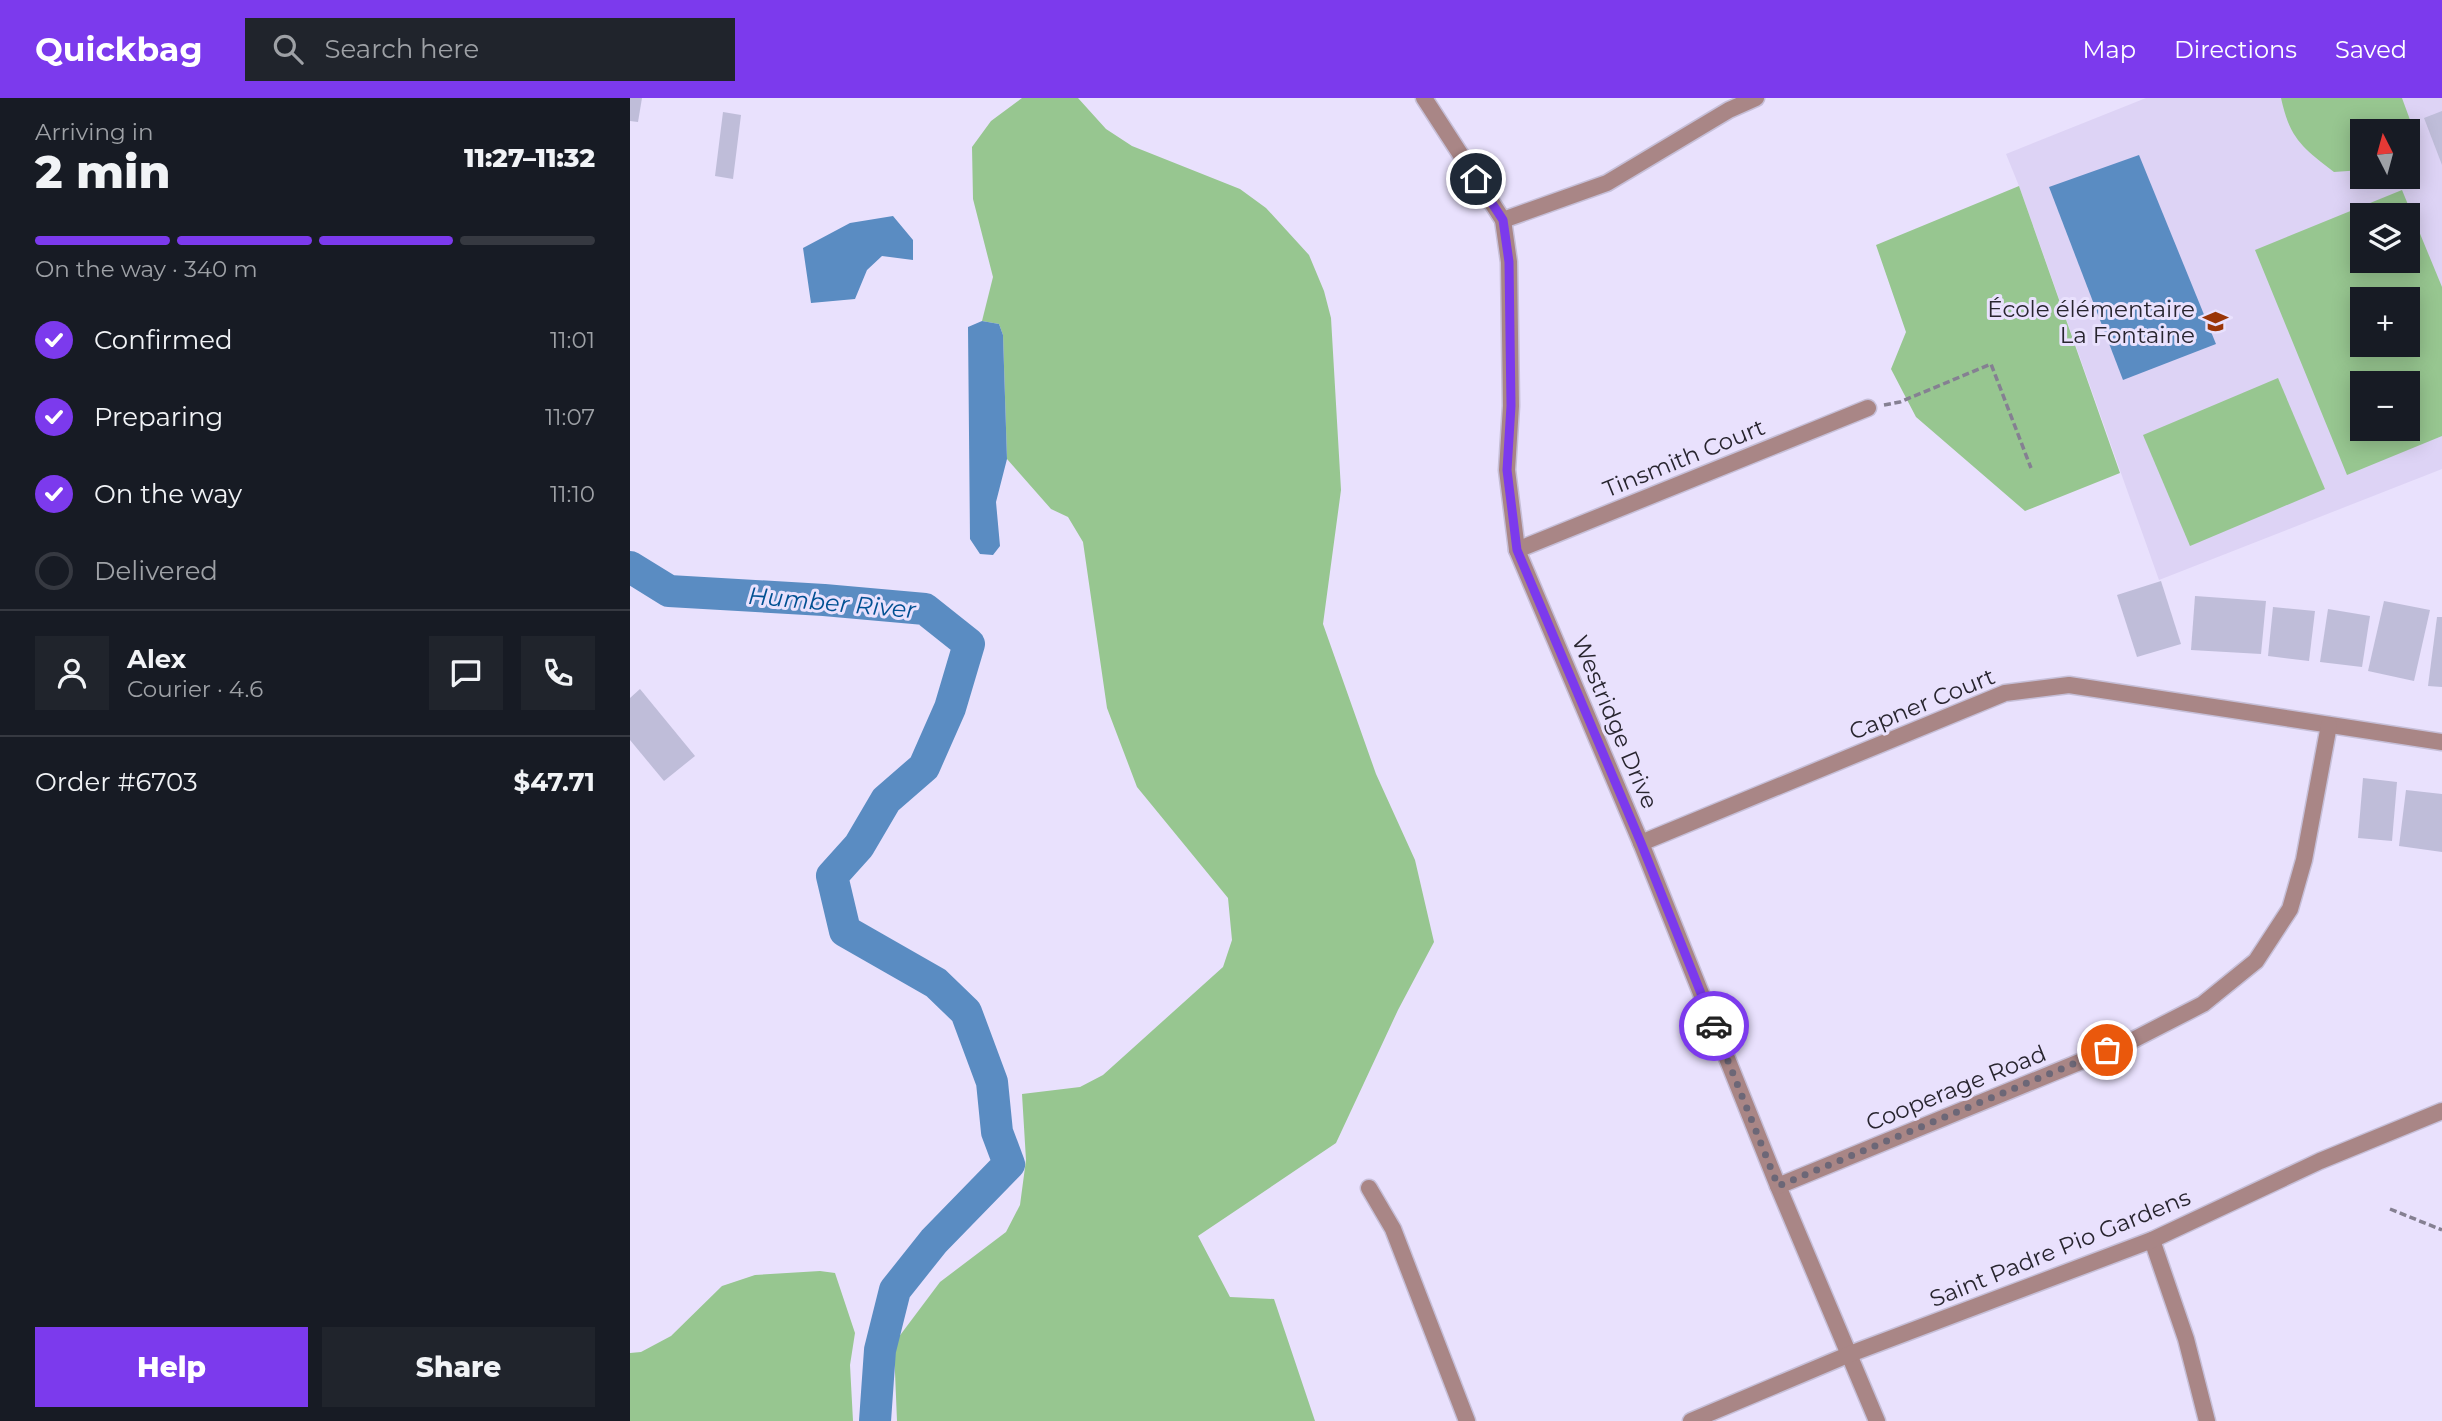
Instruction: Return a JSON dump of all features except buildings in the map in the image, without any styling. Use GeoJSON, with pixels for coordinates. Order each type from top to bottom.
{"type":"FeatureCollection","features":[{"type":"Feature","properties":{"kind":"street","name":"Westridge Drive"},"geometry":{"type":"LineString","coordinates":[[1423,98],[1503,220],[1509,275],[1511,406],[1507,470],[1517,550],[1641,843],[1778,1186],[1877,1421]]}},
{"type":"Feature","properties":{"kind":"street"},"geometry":{"type":"LineString","coordinates":[[1503,220],[1607,183],[1729,110],[1756,98]]}},
{"type":"Feature","properties":{"kind":"street","name":"Tinsmith Court"},"geometry":{"type":"LineString","coordinates":[[1517,550],[1868,408]]}},
{"type":"Feature","properties":{"kind":"street","name":"Capner Court"},"geometry":{"type":"LineString","coordinates":[[1641,843],[2005,693],[2069,685],[2442,742]]}},
{"type":"Feature","properties":{"kind":"street","name":"Cooperage Road"},"geometry":{"type":"LineString","coordinates":[[1778,1186],[2133,1040],[2203,1004],[2256,961],[2290,909],[2304,860],[2329,725]]}},
{"type":"Feature","properties":{"kind":"street","name":"Saint Padre Pio Gardens"},"geometry":{"type":"LineString","coordinates":[[1691,1421],[1850,1354],[2152,1240],[2320,1161],[2442,1111]]}},
{"type":"Feature","properties":{"kind":"street"},"geometry":{"type":"LineString","coordinates":[[1369,1188],[1392,1229],[1467,1421]]}},
{"type":"Feature","properties":{"kind":"street"},"geometry":{"type":"LineString","coordinates":[[2152,1240],[2186,1339],[2207,1421]]}},
{"type":"Feature","properties":{"kind":"path"},"geometry":{"type":"LineString","coordinates":[[1868,408],[1900,402],[1991,364],[2031,468]]}},
{"type":"Feature","properties":{"kind":"path"},"geometry":{"type":"LineString","coordinates":[[2390,1209],[2442,1230]]}},
{"type":"Feature","properties":{"kind":"shaded area","name":"École élémentaire La Fontaine"},"geometry":{"type":"Polygon","coordinates":[[[2146,98],[2442,98],[2442,469],[2159,580],[2006,154],[2146,98]]]}},
{"type":"Feature","properties":{"kind":"green space"},"geometry":{"type":"Polygon","coordinates":[[[1022,98],[1078,98],[1106,129],[1132,146],[1240,189],[1266,208],[1309,255],[1324,291],[1331,318],[1341,490],[1323,624],[1376,774],[1415,860],[1434,942],[1398,1010],[1336,1143],[1198,1236],[1230,1297],[1274,1299],[1315,1421],[897,1421],[894,1348],[898,1338],[940,1282],[1006,1232],[1020,1205],[1026,1160],[1022,1094],[1080,1087],[1103,1075],[1223,967],[1232,940],[1228,898],[1137,787],[1107,708],[1083,542],[1068,517],[1051,509],[1007,459],[1003,335],[999,324],[982,321],[993,277],[973,199],[972,147],[991,121],[1022,98]]]}},
{"type":"Feature","properties":{"kind":"green space"},"geometry":{"type":"Polygon","coordinates":[[[2281,98],[2402,98],[2410,119],[2350,119],[2350,171],[2334,172],[2299,141],[2281,98]]]}},
{"type":"Feature","properties":{"kind":"green space"},"geometry":{"type":"Polygon","coordinates":[[[2019,186],[2120,473],[2025,511],[1916,417],[1891,369],[1906,332],[1876,245],[2019,186]]]}},
{"type":"Feature","properties":{"kind":"green space"},"geometry":{"type":"Polygon","coordinates":[[[2402,190],[2407,203],[2370,203],[2402,190]]]}},
{"type":"Feature","properties":{"kind":"green space"},"geometry":{"type":"Polygon","coordinates":[[[2350,211],[2350,273],[2420,273],[2420,234],[2442,287],[2442,436],[2347,475],[2255,250],[2350,211]]]}},
{"type":"Feature","properties":{"kind":"green space"},"geometry":{"type":"Polygon","coordinates":[[[2278,378],[2325,489],[2190,546],[2143,435],[2278,378]]]}},
{"type":"Feature","properties":{"kind":"green space"},"geometry":{"type":"Polygon","coordinates":[[[820,1271],[835,1273],[855,1333],[850,1365],[853,1421],[630,1421],[630,1353],[641,1352],[671,1336],[722,1286],[755,1275],[820,1271]]]}},
{"type":"Feature","properties":{"kind":"water"},"geometry":{"type":"Polygon","coordinates":[[[2139,155],[2216,344],[2123,380],[2049,187],[2139,155]]]}},
{"type":"Feature","properties":{"kind":"water"},"geometry":{"type":"Polygon","coordinates":[[[893,216],[913,240],[913,260],[882,256],[867,270],[855,299],[811,303],[803,248],[850,223],[893,216]]]}},
{"type":"Feature","properties":{"kind":"water"},"geometry":{"type":"Polygon","coordinates":[[[982,321],[999,324],[1003,335],[1007,459],[996,502],[1000,546],[993,555],[980,554],[970,539],[968,327],[982,321]]]}},
{"type":"Feature","properties":{"kind":"waterway","name":"Humber River"},"geometry":{"type":"LineString","coordinates":[[630,567],[669,591],[925,609],[969,644],[950,708],[924,767],[886,800],[859,846],[832,876],[845,931],[936,983],[966,1012],[992,1082],[997,1132],[1009,1164],[934,1241],[895,1290],[880,1350],[875,1421]]}},
{"type":"Feature","properties":{"kind":"way so far"},"geometry":{"type":"LineString","coordinates":[[1714,1026],[1778,1186],[2107,1050]]}},
{"type":"Feature","properties":{"kind":"place","name":"École élémentaire La Fontaine"},"geometry":{"type":"Point","coordinates":[2215,322]}},
{"type":"Feature","properties":{"kind":"route"},"geometry":{"type":"LineString","coordinates":[[1476,179],[1503,220],[1509,262],[1511,406],[1507,470],[1517,550],[1641,843],[1714,1026]]}}]}
